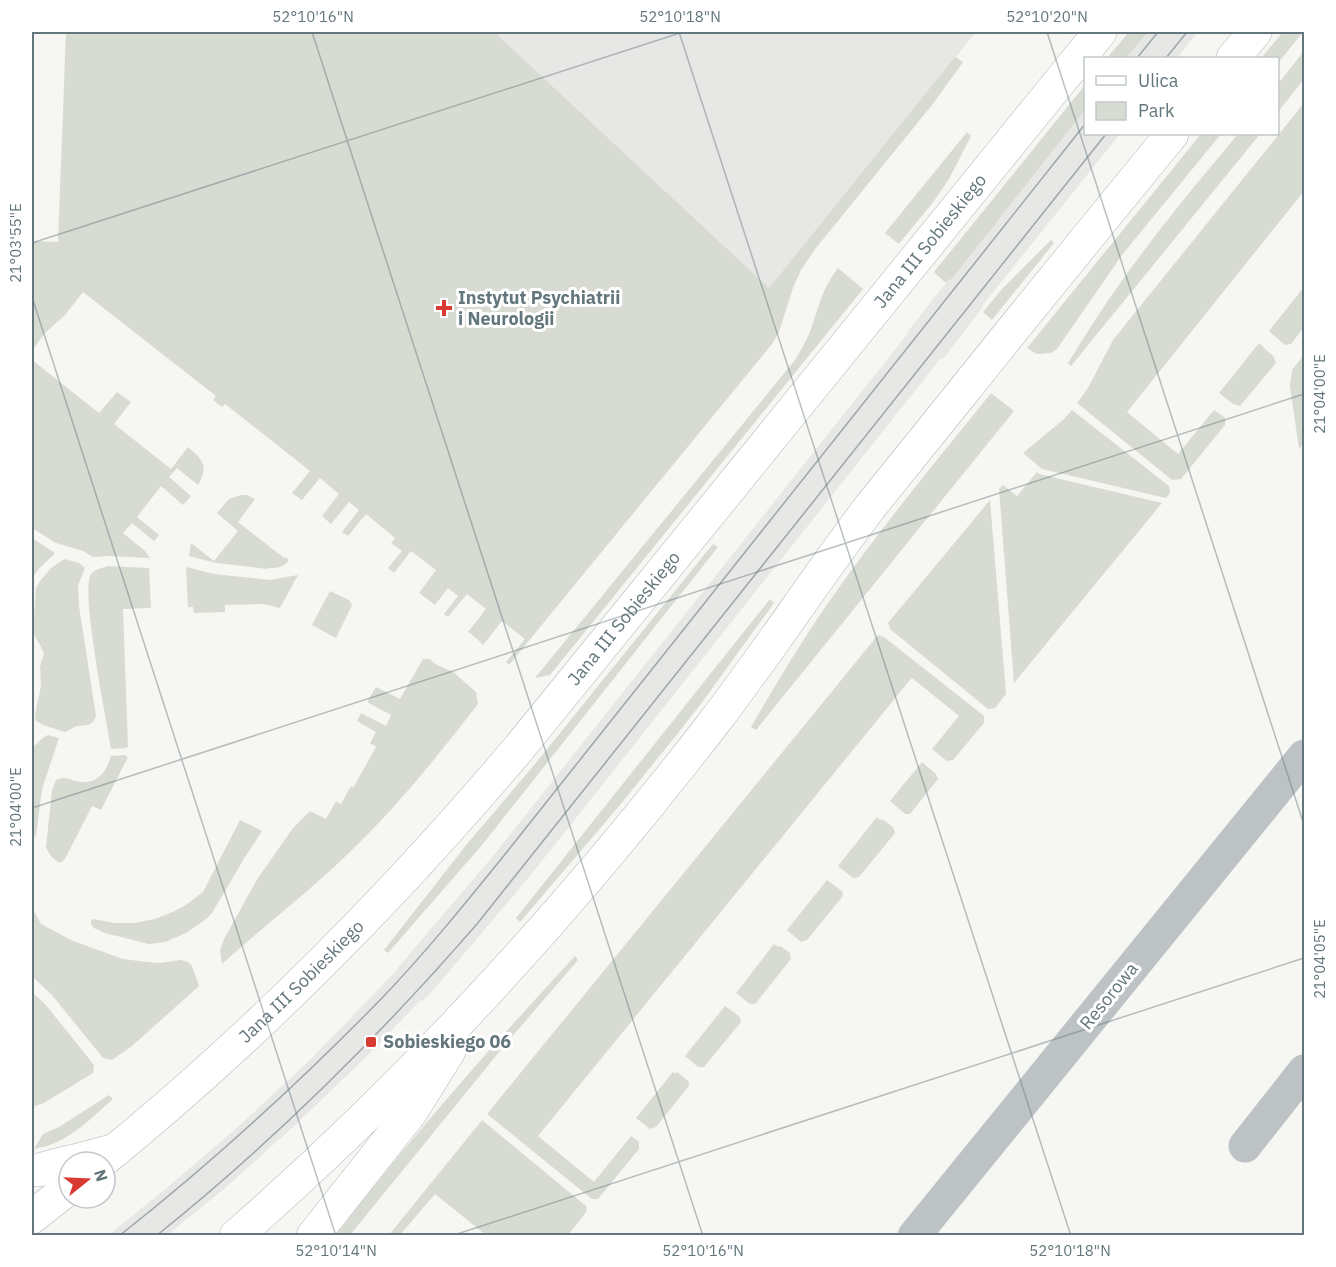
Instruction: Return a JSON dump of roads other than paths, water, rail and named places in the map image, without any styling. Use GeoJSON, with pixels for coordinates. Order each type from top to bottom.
{"type":"FeatureCollection","features":[{"type":"Feature","properties":{"kind":"main road","name":"Jana III Sobieskiego"},"geometry":{"type":"LineString","coordinates":[[116,1150],[183,1094],[288,997],[439,841],[519,748],[1100,32]]}},
{"type":"Feature","properties":{"kind":"main road"},"geometry":{"type":"LineString","coordinates":[[1234,57],[1255,32]]}},
{"type":"Feature","properties":{"kind":"main road"},"geometry":{"type":"LineString","coordinates":[[236,1236],[370,1112],[486,993],[598,865],[706,733],[872,505],[1171,135]]}},
{"type":"Feature","properties":{"kind":"main road"},"geometry":{"type":"LineString","coordinates":[[314,1236],[411,1112],[486,993]]}},
{"type":"Feature","properties":{"kind":"main road"},"geometry":{"type":"LineString","coordinates":[[32,1170],[57,1165]]}},
{"type":"Feature","properties":{"kind":"main road"},"geometry":{"type":"LineString","coordinates":[[32,1217],[57,1197]]}},
{"type":"Feature","properties":{"kind":"street","name":"Resorowa"},"geometry":{"type":"LineString","coordinates":[[914,1236],[1305,756]]}},
{"type":"Feature","properties":{"kind":"street"},"geometry":{"type":"LineString","coordinates":[[1245,1146],[1305,1071]]}},
{"type":"Feature","properties":{"kind":"tram line"},"geometry":{"type":"LineString","coordinates":[[1138,57],[1158,32]]}},
{"type":"Feature","properties":{"kind":"tram line"},"geometry":{"type":"LineString","coordinates":[[1167,57],[1187,32]]}},
{"type":"Feature","properties":{"kind":"tram line"},"geometry":{"type":"LineString","coordinates":[[119,1236],[222,1150],[288,1090],[383,997],[429,946],[502,858],[1084,126]]}},
{"type":"Feature","properties":{"kind":"tram line"},"geometry":{"type":"LineString","coordinates":[[156,1236],[242,1163],[324,1087],[402,1007],[477,924],[1105,135]]}},
{"type":"Feature","properties":{"kind":"place","name":"Instytut Psychiatrii i Neurologii"},"geometry":{"type":"Point","coordinates":[444,308]}},
{"type":"Feature","properties":{"kind":"place","name":"Sobieskiego 06"},"geometry":{"type":"Point","coordinates":[371,1042]}}]}
